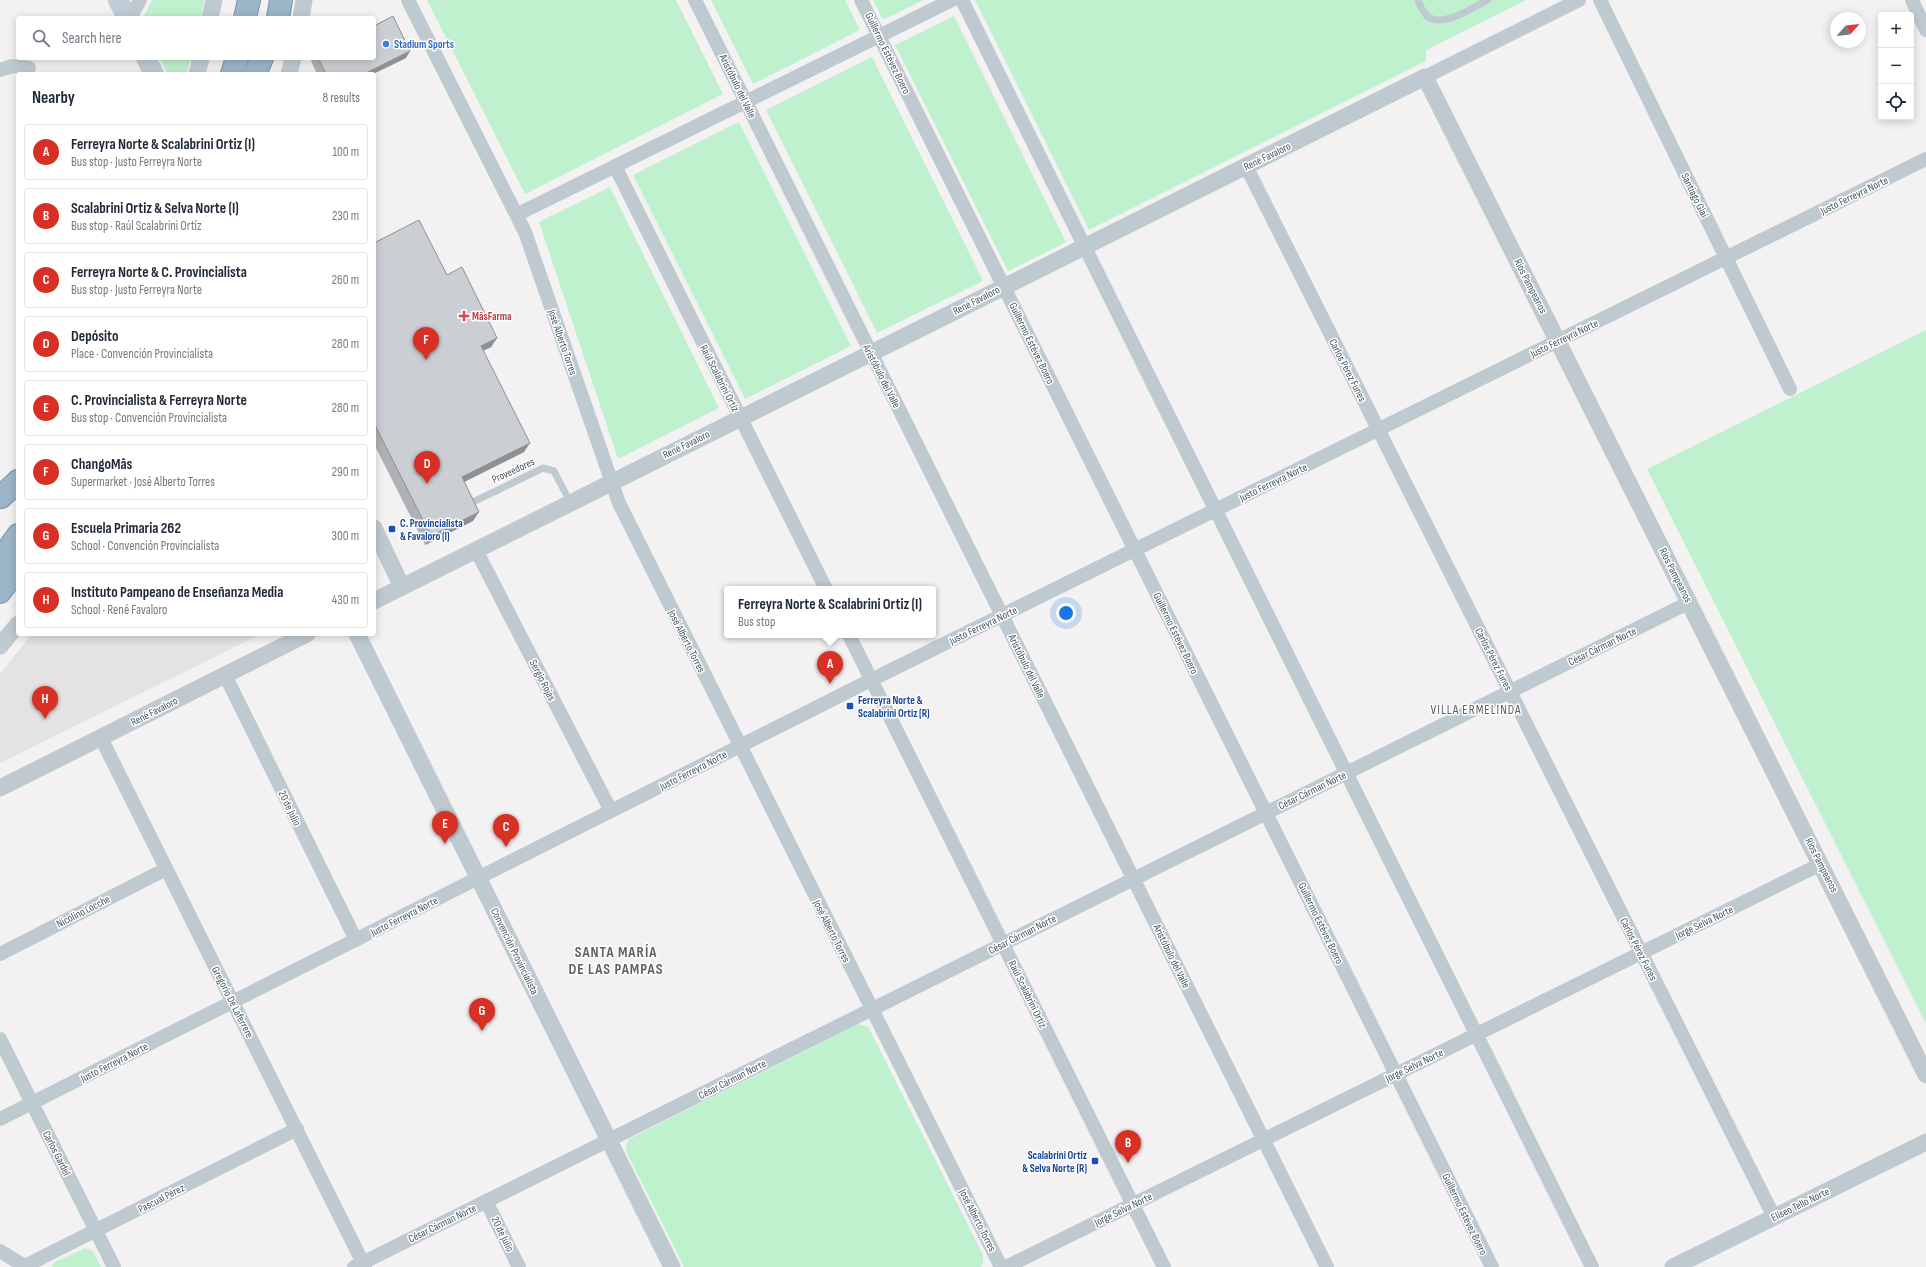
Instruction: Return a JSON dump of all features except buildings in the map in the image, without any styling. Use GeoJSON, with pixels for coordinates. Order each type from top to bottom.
{"type":"FeatureCollection","features":[{"type":"Feature","properties":{"kind":"highway"},"geometry":{"type":"LineString","coordinates":[[250,9],[268,0]]}},
{"type":"Feature","properties":{"kind":"highway"},"geometry":{"type":"LineString","coordinates":[[278,16],[281,0]]}},
{"type":"Feature","properties":{"kind":"highway"},"geometry":{"type":"LineString","coordinates":[[232,72],[236,60]]}},
{"type":"Feature","properties":{"kind":"highway"},"geometry":{"type":"LineString","coordinates":[[252,72],[256,60]]}},
{"type":"Feature","properties":{"kind":"highway"},"geometry":{"type":"LineString","coordinates":[[256,72],[261,60]]}},
{"type":"Feature","properties":{"kind":"highway"},"geometry":{"type":"LineString","coordinates":[[1,498],[16,483]]}},
{"type":"Feature","properties":{"kind":"highway"},"geometry":{"type":"LineString","coordinates":[[0,561],[16,538]]}},
{"type":"Feature","properties":{"kind":"highway"},"geometry":{"type":"LineString","coordinates":[[0,591],[16,570]]}},
{"type":"Feature","properties":{"kind":"highway"},"geometry":{"type":"LineString","coordinates":[[0,591],[16,575]]}},
{"type":"Feature","properties":{"kind":"main road"},"geometry":{"type":"LineString","coordinates":[[118,0],[125,16]]}},
{"type":"Feature","properties":{"kind":"main road"},"geometry":{"type":"LineString","coordinates":[[147,60],[153,72]]}},
{"type":"Feature","properties":{"kind":"street"},"geometry":{"type":"LineString","coordinates":[[131,16],[140,0]]}},
{"type":"Feature","properties":{"kind":"street"},"geometry":{"type":"LineString","coordinates":[[210,16],[214,0]]}},
{"type":"Feature","properties":{"kind":"street"},"geometry":{"type":"LineString","coordinates":[[301,16],[304,0]]}},
{"type":"Feature","properties":{"kind":"street","name":"José Alberto Torres"},"geometry":{"type":"LineString","coordinates":[[408,0],[518,214],[533,251],[610,482],[622,511],[1001,1267]]}},
{"type":"Feature","properties":{"kind":"street","name":"Aristóbulo del Valle"},"geometry":{"type":"LineString","coordinates":[[695,0],[1327,1267]]}},
{"type":"Feature","properties":{"kind":"street","name":"Guillermo Estévez Boero"},"geometry":{"type":"LineString","coordinates":[[861,0],[1492,1267]]}},
{"type":"Feature","properties":{"kind":"street"},"geometry":{"type":"LineString","coordinates":[[518,214],[952,0]]}},
{"type":"Feature","properties":{"kind":"street"},"geometry":{"type":"LineString","coordinates":[[962,0],[1592,1267]]}},
{"type":"Feature","properties":{"kind":"street","name":"René Favaloro"},"geometry":{"type":"LineString","coordinates":[[376,600],[1579,0]]}},
{"type":"Feature","properties":{"kind":"street","name":"Santiago Giai"},"geometry":{"type":"LineString","coordinates":[[1600,0],[1790,390]]}},
{"type":"Feature","properties":{"kind":"street"},"geometry":{"type":"LineString","coordinates":[[1912,0],[1926,30]]}},
{"type":"Feature","properties":{"kind":"street"},"geometry":{"type":"LineString","coordinates":[[198,72],[200,60]]}},
{"type":"Feature","properties":{"kind":"street"},"geometry":{"type":"LineString","coordinates":[[290,72],[292,60]]}},
{"type":"Feature","properties":{"kind":"street"},"geometry":{"type":"LineString","coordinates":[[0,70],[12,66],[29,68]]}},
{"type":"Feature","properties":{"kind":"street","name":"Ríos Pampeanos"},"geometry":{"type":"LineString","coordinates":[[1425,77],[1926,1074]]}},
{"type":"Feature","properties":{"kind":"street","name":"Justo Ferreyra Norte"},"geometry":{"type":"LineString","coordinates":[[0,1119],[871,680],[1926,159]]}},
{"type":"Feature","properties":{"kind":"street","name":"Raúl Scalabrini Ortíz"},"geometry":{"type":"LineString","coordinates":[[615,166],[824,586]]}},
{"type":"Feature","properties":{"kind":"street","name":"Carlos Pérez Funes"},"geometry":{"type":"LineString","coordinates":[[1246,166],[1774,1217]]}},
{"type":"Feature","properties":{"kind":"street"},"geometry":{"type":"LineString","coordinates":[[1,498],[16,476]]}},
{"type":"Feature","properties":{"kind":"street"},"geometry":{"type":"LineString","coordinates":[[376,532],[402,586]]}},
{"type":"Feature","properties":{"kind":"street","name":"Sergio Rojas"},"geometry":{"type":"LineString","coordinates":[[476,550],[611,811]]}},
{"type":"Feature","properties":{"kind":"street","name":"César Cárman Norte"},"geometry":{"type":"LineString","coordinates":[[361,1266],[608,1140],[1690,602]]}},
{"type":"Feature","properties":{"kind":"street"},"geometry":{"type":"LineString","coordinates":[[0,646],[16,626]]}},
{"type":"Feature","properties":{"kind":"street","name":"René Favaloro"},"geometry":{"type":"LineString","coordinates":[[0,788],[303,636]]}},
{"type":"Feature","properties":{"kind":"street","name":"Convención Provincialista"},"geometry":{"type":"LineString","coordinates":[[358,636],[672,1267]]}},
{"type":"Feature","properties":{"kind":"street","name":"Raúl Scalabrini Ortíz"},"geometry":{"type":"LineString","coordinates":[[850,638],[1164,1267]]}},
{"type":"Feature","properties":{"kind":"street","name":"20 de Julio"},"geometry":{"type":"LineString","coordinates":[[225,676],[356,940]]}},
{"type":"Feature","properties":{"kind":"street","name":"Gregorio De Laferrere"},"geometry":{"type":"LineString","coordinates":[[101,738],[296,1129],[361,1266]]}},
{"type":"Feature","properties":{"kind":"street","name":"Jorge Selva Norte"},"geometry":{"type":"LineString","coordinates":[[1006,1267],[1821,864]]}},
{"type":"Feature","properties":{"kind":"street","name":"Nicolino Locche"},"geometry":{"type":"LineString","coordinates":[[0,954],[166,869]]}},
{"type":"Feature","properties":{"kind":"street","name":"Carlos Gardel"},"geometry":{"type":"LineString","coordinates":[[0,1039],[114,1267]]}},
{"type":"Feature","properties":{"kind":"street","name":"Pascual Pérez"},"geometry":{"type":"LineString","coordinates":[[25,1267],[296,1129]]}},
{"type":"Feature","properties":{"kind":"street","name":"Eliseo Tello Norte"},"geometry":{"type":"LineString","coordinates":[[1674,1267],[1926,1142]]}},
{"type":"Feature","properties":{"kind":"street","name":"20 de Julio"},"geometry":{"type":"LineString","coordinates":[[486,1201],[519,1267]]}},
{"type":"Feature","properties":{"kind":"street"},"geometry":{"type":"LineString","coordinates":[[0,1251],[25,1267]]}},
{"type":"Feature","properties":{"kind":"lane"},"geometry":{"type":"LineString","coordinates":[[1418,0],[1428,16],[1433,20],[1440,21],[1452,18],[1488,0]]}},
{"type":"Feature","properties":{"kind":"lane","name":"Proveedores"},"geometry":{"type":"LineString","coordinates":[[473,502],[543,468],[554,471],[570,502]]}},
{"type":"Feature","properties":{"kind":"shaded area"},"geometry":{"type":"Polygon","coordinates":[[[30,636],[257,636],[0,763],[0,674],[30,636]]]}},
{"type":"Feature","properties":{"kind":"green space"},"geometry":{"type":"Polygon","coordinates":[[[152,0],[204,0],[201,16],[144,16],[152,0]]]}},
{"type":"Feature","properties":{"kind":"green space"},"geometry":{"type":"Polygon","coordinates":[[[427,0],[676,0],[723,94],[525,194],[427,0]]]}},
{"type":"Feature","properties":{"kind":"green space"},"geometry":{"type":"Polygon","coordinates":[[[711,0],[845,0],[860,30],[753,84],[711,0]]]}},
{"type":"Feature","properties":{"kind":"green space"},"geometry":{"type":"Polygon","coordinates":[[[873,0],[923,0],[883,20],[873,0]]]}},
{"type":"Feature","properties":{"kind":"green space"},"geometry":{"type":"Polygon","coordinates":[[[975,0],[1526,0],[1426,50],[1426,61],[1089,230],[975,0]]]}},
{"type":"Feature","properties":{"kind":"green space"},"geometry":{"type":"Polygon","coordinates":[[[954,16],[1066,242],[1008,271],[895,45],[954,16]]]}},
{"type":"Feature","properties":{"kind":"green space"},"geometry":{"type":"Polygon","coordinates":[[[872,57],[983,281],[877,333],[766,110],[872,57]]]}},
{"type":"Feature","properties":{"kind":"green space"},"geometry":{"type":"Polygon","coordinates":[[[161,60],[190,60],[187,72],[167,72],[161,60]]]}},
{"type":"Feature","properties":{"kind":"green space"},"geometry":{"type":"Polygon","coordinates":[[[739,122],[851,346],[745,399],[633,175],[739,122]]]}},
{"type":"Feature","properties":{"kind":"green space"},"geometry":{"type":"Polygon","coordinates":[[[610,187],[719,408],[618,459],[539,222],[610,187]]]}},
{"type":"Feature","properties":{"kind":"green space"},"geometry":{"type":"Polygon","coordinates":[[[1926,330],[1926,1024],[1647,469],[1926,330]]]}},
{"type":"Feature","properties":{"kind":"green space"},"geometry":{"type":"Polygon","coordinates":[[[858,1024],[867,1026],[870,1030],[983,1255],[981,1267],[684,1267],[627,1153],[626,1145],[629,1139],[858,1024]]]}},
{"type":"Feature","properties":{"kind":"green space"},"geometry":{"type":"Polygon","coordinates":[[[85,1248],[93,1251],[101,1267],[52,1267],[55,1262],[85,1248]]]}},
{"type":"Feature","properties":{"kind":"place","name":"Stadium Sports"},"geometry":{"type":"Point","coordinates":[386,44]}},
{"type":"Feature","properties":{"kind":"place","name":"MâsFarma"},"geometry":{"type":"Point","coordinates":[464,316]}},
{"type":"Feature","properties":{"kind":"place","name":"ChangoMâs"},"geometry":{"type":"Point","coordinates":[426,360]}},
{"type":"Feature","properties":{"kind":"place","name":"Depósito"},"geometry":{"type":"Point","coordinates":[427,484]}},
{"type":"Feature","properties":{"kind":"place","name":"C. Provincialista & Favaloro (I)"},"geometry":{"type":"Point","coordinates":[392,529]}},
{"type":"Feature","properties":{"kind":"place","name":"Ferreyra Norte & Scalabrini Ortiz (I)"},"geometry":{"type":"Point","coordinates":[830,684]}},
{"type":"Feature","properties":{"kind":"place","name":"Ferreyra Norte & Scalabrini Ortiz (R)"},"geometry":{"type":"Point","coordinates":[850,706]}},
{"type":"Feature","properties":{"kind":"place","name":"Instituto Pampeano de Enseñanza Media"},"geometry":{"type":"Point","coordinates":[45,719]}},
{"type":"Feature","properties":{"kind":"place","name":"C. Provincialista & Ferreyra Norte"},"geometry":{"type":"Point","coordinates":[445,844]}},
{"type":"Feature","properties":{"kind":"place","name":"Ferreyra Norte & C. Provincialista"},"geometry":{"type":"Point","coordinates":[506,847]}},
{"type":"Feature","properties":{"kind":"place","name":"Escuela Primaria 262"},"geometry":{"type":"Point","coordinates":[482,1031]}},
{"type":"Feature","properties":{"kind":"place","name":"Scalabrini Ortiz & Selva Norte (R)"},"geometry":{"type":"Point","coordinates":[1095,1161]}},
{"type":"Feature","properties":{"kind":"place","name":"Scalabrini Ortiz & Selva Norte (I)"},"geometry":{"type":"Point","coordinates":[1128,1163]}},
{"type":"Feature","properties":{"kind":"district","name":"VILLA ERMELINDA"},"geometry":{"type":"Point","coordinates":[1476,709]}},
{"type":"Feature","properties":{"kind":"district","name":"SANTA MARÍA DE LAS PAMPAS"},"geometry":{"type":"Point","coordinates":[616,960]}}]}
